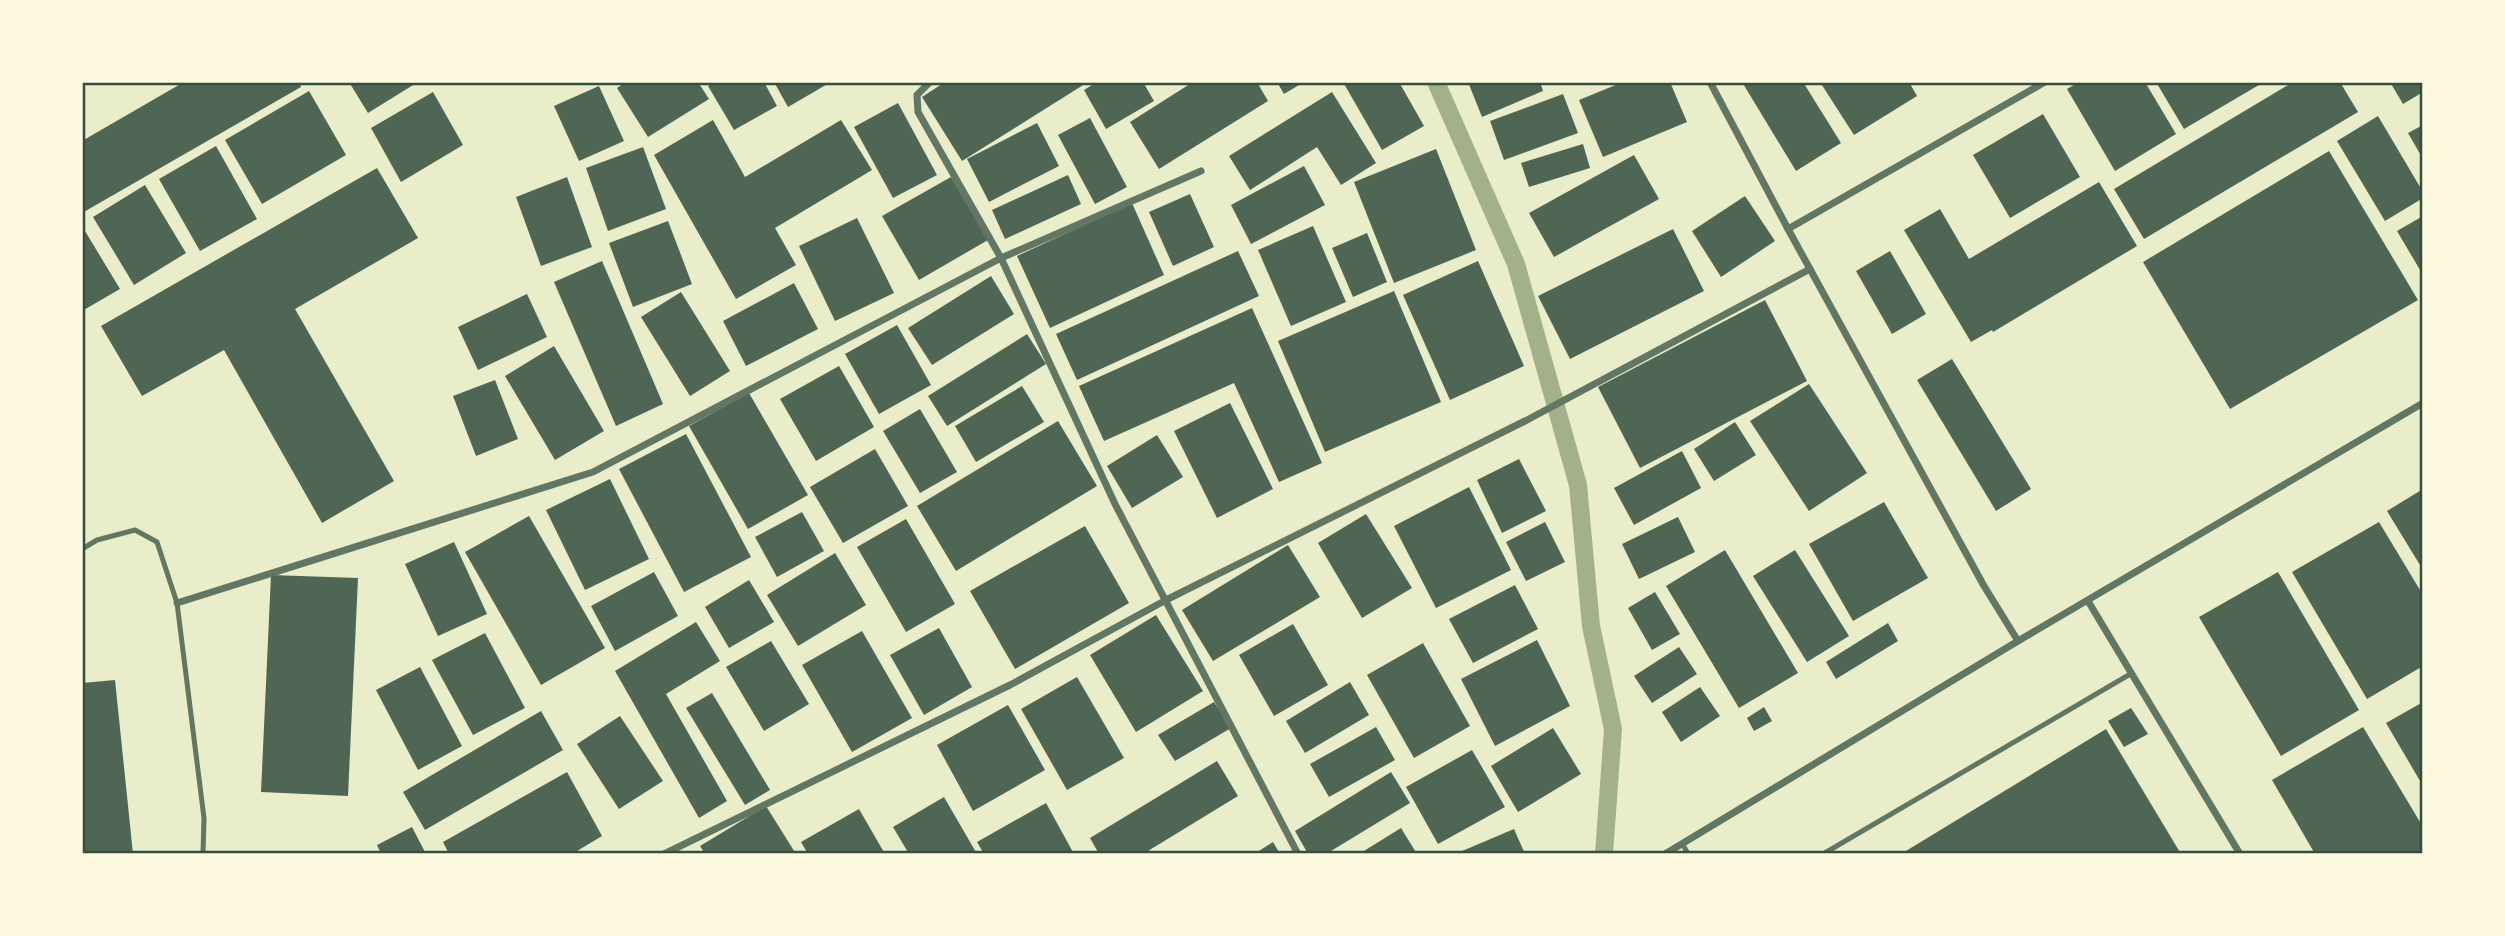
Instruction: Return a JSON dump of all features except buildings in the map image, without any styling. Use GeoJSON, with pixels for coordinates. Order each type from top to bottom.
{"type":"FeatureCollection","features":[{"type":"Feature","properties":{"kind":"street"},"geometry":{"type":"LineString","coordinates":[[930,82],[917,96],[918,112],[1001,258],[1115,504],[1298,854]]}},
{"type":"Feature","properties":{"kind":"street"},"geometry":{"type":"LineString","coordinates":[[1710,82],[1787,229],[1984,586],[2018,641]]}},
{"type":"Feature","properties":{"kind":"street"},"geometry":{"type":"LineString","coordinates":[[1787,229],[2045,82]]}},
{"type":"Feature","properties":{"kind":"street"},"geometry":{"type":"LineString","coordinates":[[177,603],[593,472],[1001,258],[1201,171]]}},
{"type":"Feature","properties":{"kind":"street"},"geometry":{"type":"LineString","coordinates":[[664,854],[1010,685],[1166,600],[1527,420],[1810,269]]}},
{"type":"Feature","properties":{"kind":"street"},"geometry":{"type":"LineString","coordinates":[[1665,854],[2018,641],[2423,403]]}},
{"type":"Feature","properties":{"kind":"street"},"geometry":{"type":"LineString","coordinates":[[2088,601],[2240,854]]}},
{"type":"Feature","properties":{"kind":"lane"},"geometry":{"type":"LineString","coordinates":[[82,549],[97,540],[135,530],[157,542],[177,603],[204,818],[203,854]]}},
{"type":"Feature","properties":{"kind":"lane"},"geometry":{"type":"LineString","coordinates":[[1823,854],[2132,673]]}},
{"type":"Feature","properties":{"kind":"lane"},"geometry":{"type":"LineString","coordinates":[[1682,843],[1688,854]]}},
{"type":"Feature","properties":{"kind":"waterway"},"geometry":{"type":"LineString","coordinates":[[1436,82],[1516,264],[1578,485],[1591,626],[1613,729],[1604,854]]}}]}
